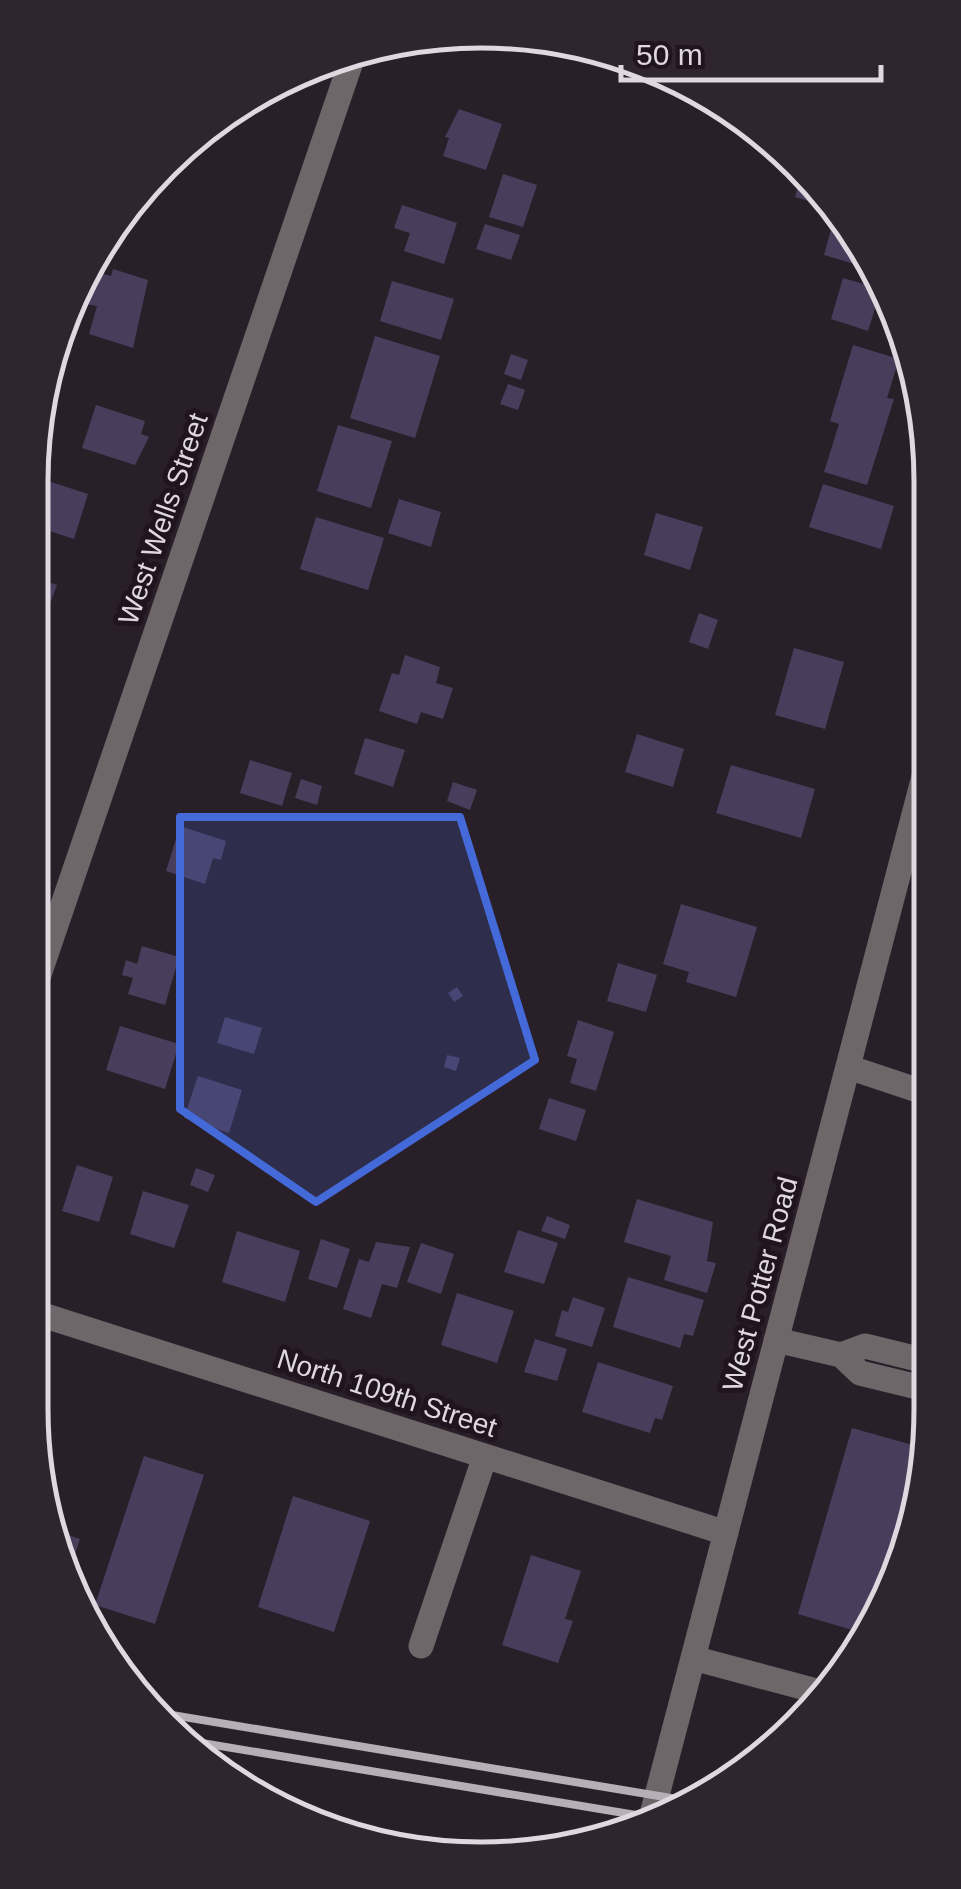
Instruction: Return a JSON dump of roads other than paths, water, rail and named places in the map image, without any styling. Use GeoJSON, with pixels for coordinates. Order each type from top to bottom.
{"type":"FeatureCollection","features":[{"type":"Feature","properties":{"kind":"street","name":"West Wells Street"},"geometry":{"type":"LineString","coordinates":[[48,948],[349,68]]}},
{"type":"Feature","properties":{"kind":"street","name":"West Potter Road"},"geometry":{"type":"LineString","coordinates":[[654,1805],[914,815]]}},
{"type":"Feature","properties":{"kind":"street"},"geometry":{"type":"LineString","coordinates":[[848,1067],[914,1089]]}},
{"type":"Feature","properties":{"kind":"street","name":"North 109th Street"},"geometry":{"type":"LineString","coordinates":[[48,1317],[726,1533]]}},
{"type":"Feature","properties":{"kind":"street"},"geometry":{"type":"LineString","coordinates":[[776,1340],[841,1354],[864,1346],[914,1358]]}},
{"type":"Feature","properties":{"kind":"street"},"geometry":{"type":"LineString","coordinates":[[841,1354],[860,1373],[914,1386]]}},
{"type":"Feature","properties":{"kind":"street"},"geometry":{"type":"LineString","coordinates":[[421,1646],[485,1456]]}},
{"type":"Feature","properties":{"kind":"street"},"geometry":{"type":"LineString","coordinates":[[693,1658],[810,1689]]}},
{"type":"Feature","properties":{"kind":"railway"},"geometry":{"type":"LineString","coordinates":[[174,1715],[670,1798]]}},
{"type":"Feature","properties":{"kind":"railway"},"geometry":{"type":"LineString","coordinates":[[207,1744],[632,1814]]}}]}
